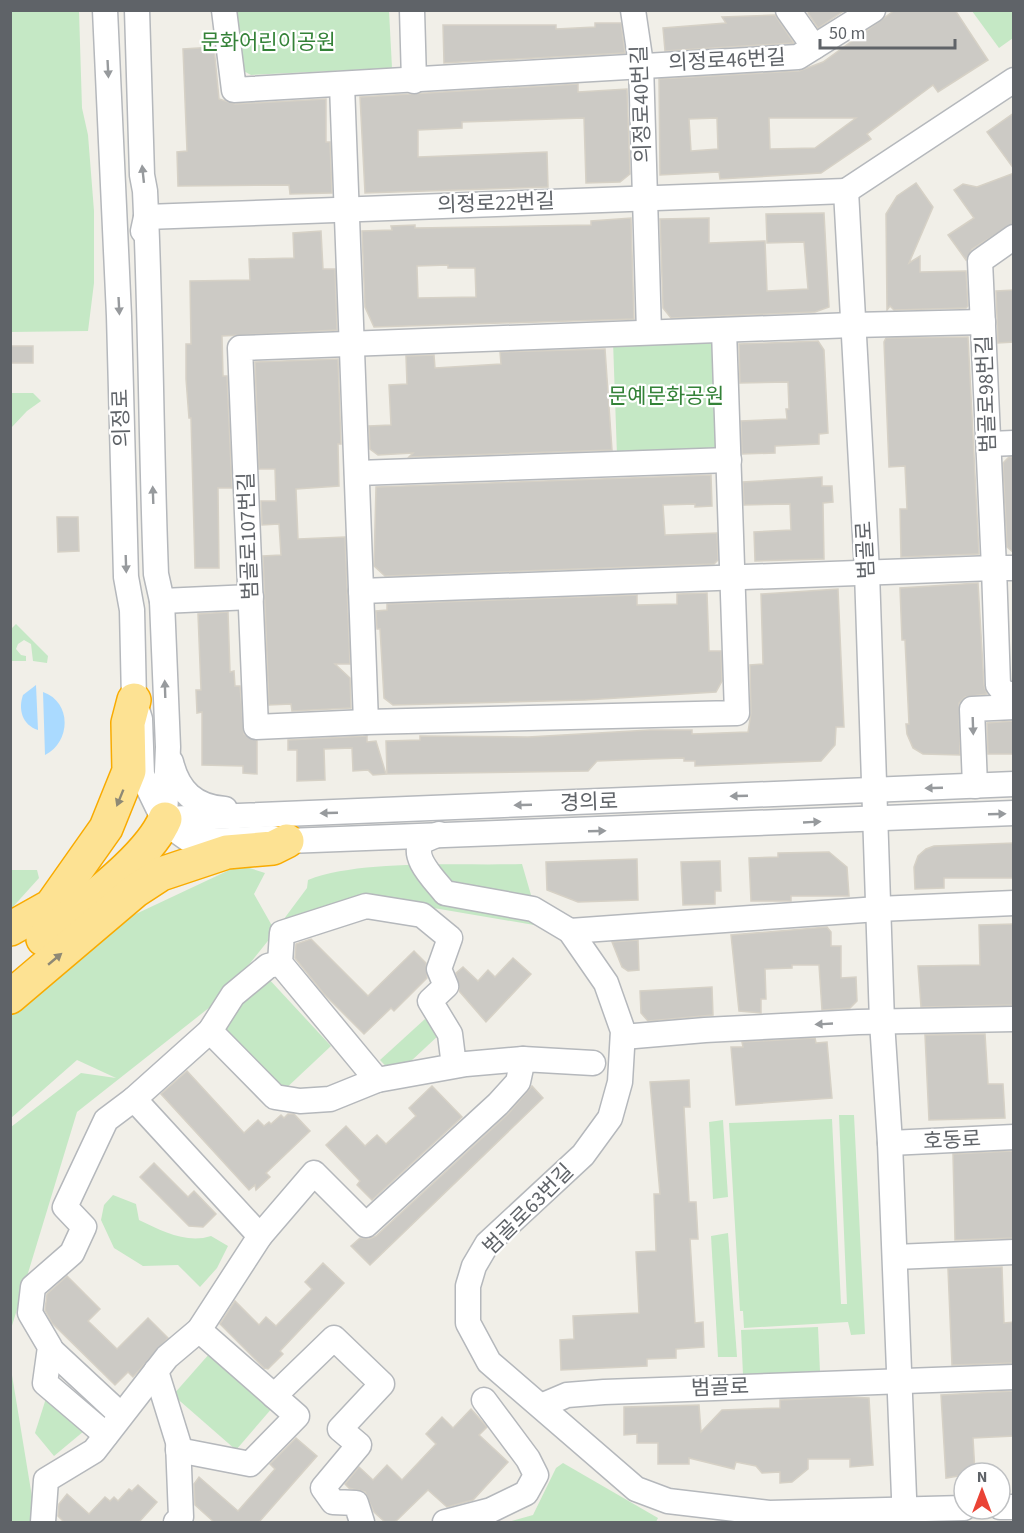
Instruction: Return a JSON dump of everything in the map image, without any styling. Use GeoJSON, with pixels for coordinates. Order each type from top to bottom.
{"type":"FeatureCollection","features":[{"type":"Feature","properties":{"kind":"highway"},"geometry":{"type":"LineString","coordinates":[[10,929],[51,906],[101,838],[118,802],[129,771],[129,723],[134,700]]}},
{"type":"Feature","properties":{"kind":"highway"},"geometry":{"type":"LineString","coordinates":[[10,997],[135,891],[161,874],[227,852],[273,848],[281,828]]}},
{"type":"Feature","properties":{"kind":"highway"},"geometry":{"type":"LineString","coordinates":[[10,941],[137,832],[177,829]]}},
{"type":"Feature","properties":{"kind":"highway"},"geometry":{"type":"LineString","coordinates":[[10,967],[130,864],[157,836],[177,829]]}},
{"type":"Feature","properties":{"kind":"street","name":"의정로"},"geometry":{"type":"LineString","coordinates":[[105,10],[114,204],[126,577],[132,610],[134,700],[140,719],[142,775],[151,798],[177,829]]}},
{"type":"Feature","properties":{"kind":"street","name":"의정로"},"geometry":{"type":"LineString","coordinates":[[137,10],[142,175],[147,217],[156,574],[162,601],[168,747],[177,829]]}},
{"type":"Feature","properties":{"kind":"street","name":"의정로46번길"},"geometry":{"type":"LineString","coordinates":[[224,10],[234,90],[414,81],[641,64],[798,57],[873,10]]}},
{"type":"Feature","properties":{"kind":"street"},"geometry":{"type":"LineString","coordinates":[[412,10],[414,81]]}},
{"type":"Feature","properties":{"kind":"street","name":"의정로40번길"},"geometry":{"type":"LineString","coordinates":[[633,10],[641,64],[645,197]]}},
{"type":"Feature","properties":{"kind":"street"},"geometry":{"type":"LineString","coordinates":[[788,10],[814,47]]}},
{"type":"Feature","properties":{"kind":"street"},"geometry":{"type":"LineString","coordinates":[[342,85],[366,722]]}},
{"type":"Feature","properties":{"kind":"street"},"geometry":{"type":"LineString","coordinates":[[846,191],[1012,85]]}},
{"type":"Feature","properties":{"kind":"street","name":"의정로22번길"},"geometry":{"type":"LineString","coordinates":[[147,217],[846,191]]}},
{"type":"Feature","properties":{"kind":"street","name":"범골로"},"geometry":{"type":"LineString","coordinates":[[846,191],[867,572],[882,1022],[890,1143],[905,1516]]}},
{"type":"Feature","properties":{"kind":"street"},"geometry":{"type":"LineString","coordinates":[[645,197],[649,333]]}},
{"type":"Feature","properties":{"kind":"street"},"geometry":{"type":"LineString","coordinates":[[114,204],[131,246],[132,278],[135,282],[141,278],[140,245],[147,217]]}},
{"type":"Feature","properties":{"kind":"street","name":"범골로98번길"},"geometry":{"type":"LineString","coordinates":[[1014,237],[980,261],[988,444],[1004,568],[998,685],[1005,694],[1014,694]]}},
{"type":"Feature","properties":{"kind":"street","name":"범골로107번길"},"geometry":{"type":"LineString","coordinates":[[724,330],[737,713],[256,727],[240,348],[853,325],[983,322]]}},
{"type":"Feature","properties":{"kind":"street"},"geometry":{"type":"LineString","coordinates":[[988,444],[1014,443]]}},
{"type":"Feature","properties":{"kind":"street"},"geometry":{"type":"LineString","coordinates":[[357,473],[729,460]]}},
{"type":"Feature","properties":{"kind":"street"},"geometry":{"type":"LineString","coordinates":[[361,591],[1004,568]]}},
{"type":"Feature","properties":{"kind":"street"},"geometry":{"type":"LineString","coordinates":[[162,601],[251,597]]}},
{"type":"Feature","properties":{"kind":"street"},"geometry":{"type":"LineString","coordinates":[[975,786],[972,709],[1014,707]]}},
{"type":"Feature","properties":{"kind":"street"},"geometry":{"type":"LineString","coordinates":[[168,747],[176,777],[184,792],[197,803],[281,828]]}},
{"type":"Feature","properties":{"kind":"street","name":"경의로"},"geometry":{"type":"LineString","coordinates":[[177,829],[272,838],[281,828],[874,790],[1014,784]]}},
{"type":"Feature","properties":{"kind":"street","name":"경의로"},"geometry":{"type":"LineString","coordinates":[[281,828],[471,836],[1014,813]]}},
{"type":"Feature","properties":{"kind":"street","name":"범골로63번길"},"geometry":{"type":"LineString","coordinates":[[439,834],[423,841],[418,851],[420,858],[445,893],[533,909],[570,931],[606,982],[616,1006],[623,1037],[620,1082],[610,1118],[583,1155],[487,1244],[474,1266],[468,1286],[468,1323],[489,1362],[636,1489],[668,1501],[769,1513],[905,1516],[952,1510]]}},
{"type":"Feature","properties":{"kind":"street"},"geometry":{"type":"LineString","coordinates":[[570,931],[878,909],[1014,903]]}},
{"type":"Feature","properties":{"kind":"street"},"geometry":{"type":"LineString","coordinates":[[377,1080],[280,963],[282,933],[366,906],[422,915],[450,938],[439,969],[446,986],[430,1001],[450,1034],[454,1066]]}},
{"type":"Feature","properties":{"kind":"street"},"geometry":{"type":"LineString","coordinates":[[121,1415],[50,1349],[30,1313],[33,1287],[72,1253],[84,1227],[65,1207],[106,1120],[134,1100],[210,1030],[233,995],[268,966],[280,963]]}},
{"type":"Feature","properties":{"kind":"street"},"geometry":{"type":"LineString","coordinates":[[623,1037],[705,1030],[882,1022],[1014,1020]]}},
{"type":"Feature","properties":{"kind":"street"},"geometry":{"type":"LineString","coordinates":[[210,1030],[275,1097],[300,1101],[330,1099],[377,1080],[454,1066],[523,1059],[593,1063]]}},
{"type":"Feature","properties":{"kind":"street"},"geometry":{"type":"LineString","coordinates":[[43,1522],[46,1480],[94,1451],[167,1358],[199,1330],[260,1236],[314,1173],[366,1225],[498,1104],[518,1082],[523,1059]]}},
{"type":"Feature","properties":{"kind":"street"},"geometry":{"type":"LineString","coordinates":[[134,1100],[260,1236]]}},
{"type":"Feature","properties":{"kind":"street","name":"호동로"},"geometry":{"type":"LineString","coordinates":[[890,1143],[1014,1137]]}},
{"type":"Feature","properties":{"kind":"street"},"geometry":{"type":"LineString","coordinates":[[895,1257],[1014,1252]]}},
{"type":"Feature","properties":{"kind":"street"},"geometry":{"type":"LineString","coordinates":[[178,1450],[250,1464],[297,1416],[199,1330]]}},
{"type":"Feature","properties":{"kind":"street"},"geometry":{"type":"LineString","coordinates":[[274,1396],[334,1338],[381,1384],[340,1429],[360,1446],[323,1488],[333,1502],[356,1503],[362,1522]]}},
{"type":"Feature","properties":{"kind":"street"},"geometry":{"type":"LineString","coordinates":[[50,1349],[45,1383],[105,1435]]}},
{"type":"Feature","properties":{"kind":"street"},"geometry":{"type":"LineString","coordinates":[[156,1371],[178,1450],[181,1517],[176,1522]]}},
{"type":"Feature","properties":{"kind":"street","name":"범골로"},"geometry":{"type":"LineString","coordinates":[[542,1406],[567,1395],[603,1392],[1014,1377]]}},
{"type":"Feature","properties":{"kind":"street"},"geometry":{"type":"LineString","coordinates":[[445,1522],[491,1510],[526,1493],[536,1475],[528,1459],[484,1400]]}},
{"type":"Feature","properties":{"kind":"green space"},"geometry":{"type":"Polygon","coordinates":[[[10,11],[79,11],[82,108],[88,135],[94,211],[94,283],[88,331],[11,332],[10,11]]]}},
{"type":"Feature","properties":{"kind":"green space","name":"문화어린이공원"},"geometry":{"type":"Polygon","coordinates":[[[235,11],[389,11],[392,68],[251,75],[238,68],[235,11]]]}},
{"type":"Feature","properties":{"kind":"green space"},"geometry":{"type":"Polygon","coordinates":[[[972,11],[1013,11],[1013,38],[999,48],[972,11]]]}},
{"type":"Feature","properties":{"kind":"green space","name":"문예문화공원"},"geometry":{"type":"Polygon","coordinates":[[[709,338],[716,346],[719,446],[714,453],[617,456],[613,341],[709,338]]]}},
{"type":"Feature","properties":{"kind":"green space"},"geometry":{"type":"Polygon","coordinates":[[[11,393],[33,393],[41,401],[27,411],[11,428],[11,393]]]}},
{"type":"Feature","properties":{"kind":"green space"},"geometry":{"type":"Polygon","coordinates":[[[16,624],[48,656],[47,663],[33,661],[31,644],[24,640],[18,644],[16,649],[21,655],[26,656],[26,661],[11,661],[11,629],[16,624]]]}},
{"type":"Feature","properties":{"kind":"green space"},"geometry":{"type":"Polygon","coordinates":[[[522,864],[540,926],[369,897],[275,932],[224,996],[77,1112],[11,1329],[11,1127],[81,1073],[116,1078],[77,1060],[11,1118],[11,1015],[22,1002],[123,920],[240,865],[265,873],[254,894],[275,931],[307,888],[308,880],[330,873],[384,866],[522,864]]]}},
{"type":"Feature","properties":{"kind":"green space"},"geometry":{"type":"Polygon","coordinates":[[[11,870],[37,870],[39,878],[11,909],[11,870]]]}},
{"type":"Feature","properties":{"kind":"green space"},"geometry":{"type":"Polygon","coordinates":[[[267,977],[331,1046],[281,1093],[217,1024],[267,977]]]}},
{"type":"Feature","properties":{"kind":"green space"},"geometry":{"type":"Polygon","coordinates":[[[425,1019],[440,1034],[395,1076],[380,1060],[425,1019]]]}},
{"type":"Feature","properties":{"kind":"green space"},"geometry":{"type":"Polygon","coordinates":[[[839,1115],[854,1115],[865,1334],[851,1335],[848,1322],[744,1328],[743,1311],[740,1311],[729,1123],[832,1119],[841,1304],[847,1304],[839,1115]]]}},
{"type":"Feature","properties":{"kind":"green space"},"geometry":{"type":"Polygon","coordinates":[[[723,1120],[728,1197],[713,1199],[709,1122],[723,1120]]]}},
{"type":"Feature","properties":{"kind":"green space"},"geometry":{"type":"Polygon","coordinates":[[[113,1195],[136,1204],[139,1220],[157,1228],[184,1237],[211,1236],[228,1246],[217,1268],[200,1287],[178,1265],[143,1266],[114,1248],[101,1220],[104,1205],[113,1195]]]}},
{"type":"Feature","properties":{"kind":"green space"},"geometry":{"type":"Polygon","coordinates":[[[728,1233],[737,1357],[718,1357],[711,1236],[728,1233]]]}},
{"type":"Feature","properties":{"kind":"green space"},"geometry":{"type":"Polygon","coordinates":[[[818,1327],[820,1372],[743,1375],[741,1330],[818,1327]]]}},
{"type":"Feature","properties":{"kind":"green space"},"geometry":{"type":"Polygon","coordinates":[[[210,1353],[273,1407],[236,1450],[173,1395],[210,1353]]]}},
{"type":"Feature","properties":{"kind":"green space"},"geometry":{"type":"Polygon","coordinates":[[[10,1363],[33,1503],[57,1522],[11,1522],[10,1363]]]}},
{"type":"Feature","properties":{"kind":"green space"},"geometry":{"type":"Polygon","coordinates":[[[48,1392],[84,1431],[54,1456],[35,1433],[48,1392]]]}},
{"type":"Feature","properties":{"kind":"green space"},"geometry":{"type":"Polygon","coordinates":[[[563,1463],[658,1518],[656,1522],[508,1522],[533,1515],[556,1468],[563,1463]]]}},
{"type":"Feature","properties":{"kind":"water"},"geometry":{"type":"Polygon","coordinates":[[[36,685],[38,730],[28,724],[21,711],[23,695],[36,685]]]}},
{"type":"Feature","properties":{"kind":"water"},"geometry":{"type":"Polygon","coordinates":[[[43,692],[59,704],[65,722],[60,741],[45,755],[43,692]]]}},
{"type":"Feature","properties":{"kind":"building"},"geometry":{"type":"Polygon","coordinates":[[[811,10],[845,10],[818,28],[808,13],[811,10]]]}},
{"type":"Feature","properties":{"kind":"building"},"geometry":{"type":"Polygon","coordinates":[[[895,10],[955,10],[988,60],[938,92],[933,85],[867,134],[871,139],[821,173],[720,179],[719,172],[660,175],[659,79],[799,71],[823,62],[895,10]],[[717,118],[689,119],[691,151],[718,149],[717,118]],[[769,118],[770,149],[815,148],[856,118],[769,118]]]}},
{"type":"Feature","properties":{"kind":"building"},"geometry":{"type":"Polygon","coordinates":[[[775,15],[794,43],[665,51],[663,28],[726,23],[722,17],[775,15]]]}},
{"type":"Feature","properties":{"kind":"building"},"geometry":{"type":"Polygon","coordinates":[[[595,23],[621,23],[625,53],[444,63],[443,25],[556,25],[556,29],[595,27],[595,23]]]}},
{"type":"Feature","properties":{"kind":"building"},"geometry":{"type":"Polygon","coordinates":[[[214,47],[219,99],[235,104],[326,99],[326,142],[330,142],[332,193],[290,194],[289,185],[178,186],[177,152],[187,151],[183,49],[214,47]]]}},
{"type":"Feature","properties":{"kind":"building"},"geometry":{"type":"Polygon","coordinates":[[[578,84],[578,92],[627,89],[630,174],[620,182],[586,183],[584,118],[462,122],[462,128],[418,130],[418,157],[547,152],[548,187],[365,193],[360,97],[578,84]]]}},
{"type":"Feature","properties":{"kind":"building"},"geometry":{"type":"Polygon","coordinates":[[[1014,113],[1014,169],[987,132],[1014,113]]]}},
{"type":"Feature","properties":{"kind":"building"},"geometry":{"type":"Polygon","coordinates":[[[1014,173],[1014,223],[972,249],[966,260],[948,235],[974,218],[954,190],[963,184],[977,187],[1014,173]]]}},
{"type":"Feature","properties":{"kind":"building"},"geometry":{"type":"Polygon","coordinates":[[[916,183],[933,207],[909,263],[920,256],[920,272],[966,271],[968,306],[966,308],[894,310],[890,306],[887,310],[886,214],[897,196],[916,183]]]}},
{"type":"Feature","properties":{"kind":"building"},"geometry":{"type":"Polygon","coordinates":[[[824,213],[829,307],[815,312],[671,318],[663,308],[660,219],[709,218],[709,243],[765,241],[767,291],[808,289],[804,242],[767,243],[766,214],[824,213]]]}},
{"type":"Feature","properties":{"kind":"building"},"geometry":{"type":"Polygon","coordinates":[[[631,218],[634,319],[374,327],[365,307],[362,231],[392,230],[391,226],[415,225],[415,228],[591,225],[591,221],[631,218]],[[448,265],[417,266],[418,298],[476,297],[475,268],[448,268],[448,265]]]}},
{"type":"Feature","properties":{"kind":"building"},"geometry":{"type":"Polygon","coordinates":[[[321,231],[323,269],[335,269],[337,330],[222,336],[223,376],[227,376],[232,488],[218,488],[219,568],[195,568],[191,418],[189,418],[186,379],[186,344],[191,344],[190,281],[250,280],[249,259],[294,258],[293,233],[321,231]]]}},
{"type":"Feature","properties":{"kind":"building"},"geometry":{"type":"Polygon","coordinates":[[[1014,290],[1014,342],[998,343],[996,291],[1014,290]]]}},
{"type":"Feature","properties":{"kind":"building"},"geometry":{"type":"Polygon","coordinates":[[[968,337],[979,554],[901,557],[900,509],[907,509],[905,466],[889,467],[884,342],[886,338],[968,337]]]}},
{"type":"Feature","properties":{"kind":"building"},"geometry":{"type":"Polygon","coordinates":[[[818,341],[824,350],[828,433],[819,434],[819,444],[775,446],[775,453],[742,454],[741,421],[787,419],[786,409],[789,409],[788,382],[740,383],[739,344],[818,341]]]}},
{"type":"Feature","properties":{"kind":"building"},"geometry":{"type":"Polygon","coordinates":[[[10,346],[33,346],[33,363],[10,363],[10,346]]]}},
{"type":"Feature","properties":{"kind":"building"},"geometry":{"type":"Polygon","coordinates":[[[605,349],[612,450],[409,457],[413,453],[378,455],[370,449],[369,426],[391,425],[389,385],[407,384],[406,356],[434,355],[435,368],[501,364],[500,352],[605,349]]]}},
{"type":"Feature","properties":{"kind":"building"},"geometry":{"type":"Polygon","coordinates":[[[338,359],[341,444],[338,444],[339,486],[296,489],[298,539],[345,537],[350,664],[335,664],[350,678],[351,708],[292,711],[291,704],[269,705],[263,556],[281,555],[279,524],[262,525],[261,501],[276,501],[275,469],[259,469],[255,362],[338,359]]]}},
{"type":"Feature","properties":{"kind":"building"},"geometry":{"type":"Polygon","coordinates":[[[1009,457],[1014,457],[1014,553],[1007,547],[1003,463],[1009,457]]]}},
{"type":"Feature","properties":{"kind":"building"},"geometry":{"type":"Polygon","coordinates":[[[711,475],[712,506],[663,505],[665,535],[717,533],[718,560],[714,564],[385,576],[374,566],[376,487],[711,475]]]}},
{"type":"Feature","properties":{"kind":"building"},"geometry":{"type":"Polygon","coordinates":[[[822,477],[822,486],[832,486],[833,502],[823,503],[824,559],[755,561],[754,532],[791,530],[790,504],[744,505],[743,482],[822,477]]]}},
{"type":"Feature","properties":{"kind":"building"},"geometry":{"type":"Polygon","coordinates":[[[57,517],[78,517],[79,551],[58,552],[57,517]]]}},
{"type":"Feature","properties":{"kind":"building"},"geometry":{"type":"Polygon","coordinates":[[[978,583],[984,685],[987,694],[965,697],[959,703],[960,755],[923,754],[913,748],[907,734],[906,724],[909,724],[905,640],[902,640],[900,588],[978,583]]]}},
{"type":"Feature","properties":{"kind":"building"},"geometry":{"type":"Polygon","coordinates":[[[838,589],[844,727],[836,727],[835,745],[821,761],[695,766],[695,761],[684,761],[684,758],[650,759],[597,761],[588,771],[387,774],[386,741],[420,740],[420,736],[528,737],[650,730],[692,730],[692,734],[748,732],[751,713],[750,665],[763,664],[761,594],[838,589]]]}},
{"type":"Feature","properties":{"kind":"building"},"geometry":{"type":"Polygon","coordinates":[[[707,593],[709,651],[721,651],[722,681],[716,692],[585,700],[393,705],[384,698],[380,629],[377,629],[376,611],[387,610],[387,604],[637,595],[637,605],[677,604],[677,594],[707,593]]]}},
{"type":"Feature","properties":{"kind":"building"},"geometry":{"type":"Polygon","coordinates":[[[228,612],[230,672],[234,671],[235,686],[240,686],[244,734],[257,741],[257,774],[243,773],[243,766],[202,765],[202,712],[197,713],[196,690],[201,690],[198,614],[228,612]]]}},
{"type":"Feature","properties":{"kind":"building"},"geometry":{"type":"Polygon","coordinates":[[[1014,721],[1014,754],[988,754],[987,723],[1014,721]]]}},
{"type":"Feature","properties":{"kind":"building"},"geometry":{"type":"Polygon","coordinates":[[[367,736],[367,742],[376,741],[386,774],[373,775],[368,770],[353,771],[352,748],[324,749],[325,780],[297,781],[297,750],[288,750],[288,740],[367,736]]]}},
{"type":"Feature","properties":{"kind":"building"},"geometry":{"type":"Polygon","coordinates":[[[1014,843],[1014,878],[944,878],[944,888],[915,889],[914,867],[918,856],[926,849],[934,846],[1014,843]]]}},
{"type":"Feature","properties":{"kind":"building"},"geometry":{"type":"Polygon","coordinates":[[[829,852],[847,867],[849,896],[791,896],[791,901],[751,901],[749,858],[778,857],[778,853],[829,852]]]}},
{"type":"Feature","properties":{"kind":"building"},"geometry":{"type":"Polygon","coordinates":[[[637,859],[638,900],[578,902],[547,890],[546,862],[637,859]]]}},
{"type":"Feature","properties":{"kind":"building"},"geometry":{"type":"Polygon","coordinates":[[[720,861],[721,891],[715,891],[715,904],[683,905],[681,862],[720,861]]]}},
{"type":"Feature","properties":{"kind":"building"},"geometry":{"type":"Polygon","coordinates":[[[1014,924],[1014,1005],[921,1007],[918,966],[980,965],[979,925],[1014,924]]]}},
{"type":"Feature","properties":{"kind":"building"},"geometry":{"type":"Polygon","coordinates":[[[827,927],[831,932],[831,946],[841,946],[841,978],[856,977],[857,1001],[850,1008],[822,1010],[819,965],[792,965],[792,968],[765,969],[766,999],[761,999],[761,1013],[739,1011],[731,935],[827,927]]]}},
{"type":"Feature","properties":{"kind":"building"},"geometry":{"type":"Polygon","coordinates":[[[311,939],[368,996],[414,951],[426,963],[427,978],[394,1011],[391,1008],[364,1034],[324,994],[295,958],[296,944],[311,939]]]}},
{"type":"Feature","properties":{"kind":"building"},"geometry":{"type":"Polygon","coordinates":[[[638,940],[639,970],[628,971],[622,967],[612,942],[638,940]]]}},
{"type":"Feature","properties":{"kind":"building"},"geometry":{"type":"Polygon","coordinates":[[[513,958],[531,974],[486,1022],[459,991],[456,973],[463,967],[478,981],[488,970],[495,977],[513,958]]]}},
{"type":"Feature","properties":{"kind":"building"},"geometry":{"type":"Polygon","coordinates":[[[712,987],[713,1015],[648,1021],[641,1013],[640,991],[712,987]]]}},
{"type":"Feature","properties":{"kind":"building"},"geometry":{"type":"Polygon","coordinates":[[[985,1034],[988,1084],[1003,1084],[1005,1118],[929,1120],[925,1035],[985,1034]]]}},
{"type":"Feature","properties":{"kind":"building"},"geometry":{"type":"Polygon","coordinates":[[[815,1038],[816,1043],[827,1042],[832,1098],[736,1105],[731,1047],[743,1047],[742,1042],[815,1038]]]}},
{"type":"Feature","properties":{"kind":"building"},"geometry":{"type":"Polygon","coordinates":[[[187,1071],[244,1133],[258,1120],[264,1126],[269,1122],[271,1124],[281,1115],[284,1118],[288,1114],[294,1114],[310,1131],[266,1173],[270,1177],[256,1190],[255,1185],[249,1190],[161,1094],[187,1071]]]}},
{"type":"Feature","properties":{"kind":"building"},"geometry":{"type":"Polygon","coordinates":[[[689,1080],[690,1107],[684,1107],[689,1202],[696,1202],[698,1239],[690,1239],[695,1323],[703,1322],[704,1347],[676,1349],[676,1358],[647,1359],[647,1366],[561,1370],[560,1340],[574,1339],[573,1316],[639,1313],[636,1252],[656,1251],[654,1194],[660,1194],[650,1082],[689,1080]]]}},
{"type":"Feature","properties":{"kind":"building"},"geometry":{"type":"Polygon","coordinates":[[[432,1086],[462,1117],[372,1200],[357,1185],[360,1181],[326,1145],[346,1126],[365,1146],[377,1135],[386,1144],[416,1116],[409,1108],[432,1086]]]}},
{"type":"Feature","properties":{"kind":"building"},"geometry":{"type":"Polygon","coordinates":[[[532,1086],[543,1098],[370,1265],[351,1246],[360,1238],[369,1239],[376,1236],[508,1114],[532,1086]]]}},
{"type":"Feature","properties":{"kind":"building"},"geometry":{"type":"Polygon","coordinates":[[[1014,1151],[1014,1238],[955,1240],[953,1154],[1014,1151]]]}},
{"type":"Feature","properties":{"kind":"building"},"geometry":{"type":"Polygon","coordinates":[[[154,1163],[188,1197],[194,1191],[216,1214],[203,1227],[189,1226],[140,1177],[154,1163]]]}},
{"type":"Feature","properties":{"kind":"building"},"geometry":{"type":"Polygon","coordinates":[[[323,1263],[344,1283],[280,1351],[283,1354],[268,1369],[264,1368],[220,1324],[235,1301],[259,1325],[266,1317],[276,1326],[312,1289],[305,1282],[323,1263]]]}},
{"type":"Feature","properties":{"kind":"building"},"geometry":{"type":"Polygon","coordinates":[[[1002,1267],[1004,1323],[1014,1322],[1014,1363],[952,1365],[948,1269],[1002,1267]]]}},
{"type":"Feature","properties":{"kind":"building"},"geometry":{"type":"Polygon","coordinates":[[[67,1276],[100,1309],[88,1321],[117,1349],[148,1318],[168,1338],[133,1377],[128,1372],[115,1385],[52,1323],[45,1310],[47,1294],[67,1276]]]}},
{"type":"Feature","properties":{"kind":"building"},"geometry":{"type":"Polygon","coordinates":[[[1014,1391],[1014,1436],[973,1438],[974,1461],[952,1461],[952,1477],[946,1478],[941,1395],[1014,1391]]]}},
{"type":"Feature","properties":{"kind":"building"},"geometry":{"type":"Polygon","coordinates":[[[869,1398],[873,1465],[850,1467],[850,1459],[808,1459],[808,1469],[792,1482],[780,1483],[780,1472],[762,1473],[756,1466],[736,1462],[734,1469],[689,1458],[689,1464],[658,1464],[658,1443],[637,1443],[637,1434],[624,1435],[624,1407],[699,1405],[701,1432],[722,1410],[780,1408],[780,1400],[869,1398]]]}},
{"type":"Feature","properties":{"kind":"building"},"geometry":{"type":"Polygon","coordinates":[[[471,1409],[487,1427],[479,1435],[508,1462],[473,1500],[447,1507],[428,1490],[395,1522],[385,1522],[374,1512],[365,1492],[349,1488],[345,1484],[359,1467],[373,1480],[387,1465],[402,1480],[436,1444],[426,1434],[442,1417],[453,1428],[471,1409]]]}},
{"type":"Feature","properties":{"kind":"building"},"geometry":{"type":"Polygon","coordinates":[[[296,1438],[317,1456],[259,1522],[214,1522],[195,1505],[194,1484],[199,1477],[238,1511],[275,1469],[270,1464],[296,1438]]]}},
{"type":"Feature","properties":{"kind":"building"},"geometry":{"type":"Polygon","coordinates":[[[138,1485],[157,1502],[139,1522],[64,1522],[58,1516],[59,1504],[67,1494],[89,1514],[105,1497],[110,1501],[114,1497],[118,1501],[129,1489],[132,1491],[138,1485]]]}}]}
